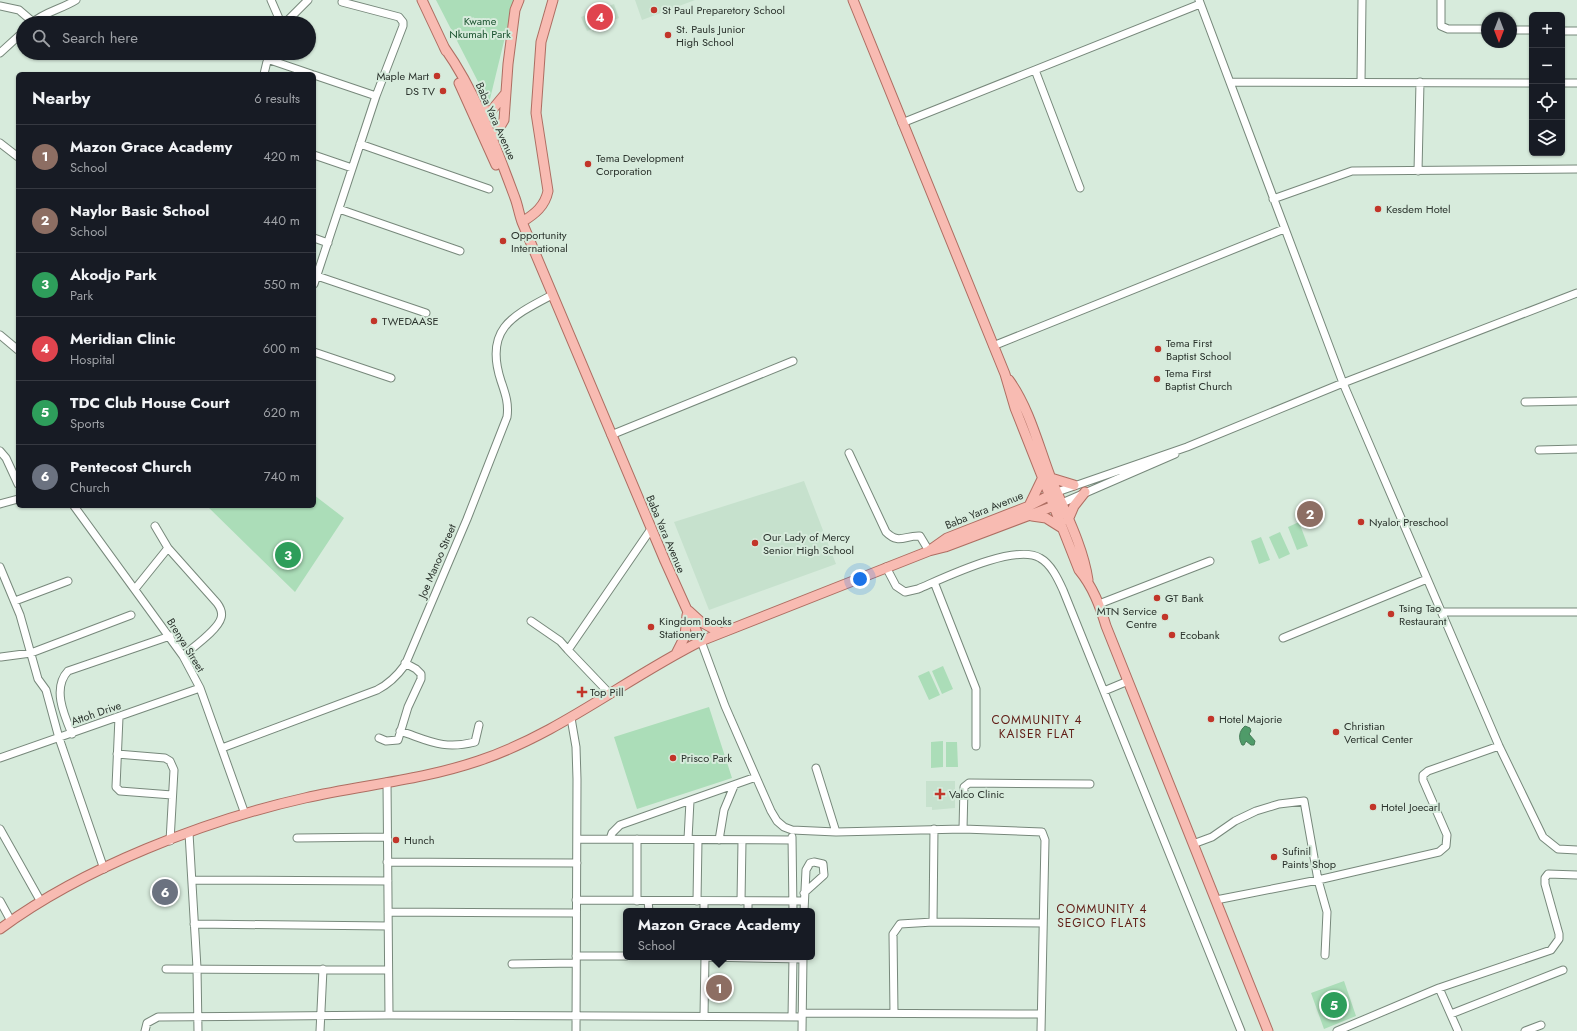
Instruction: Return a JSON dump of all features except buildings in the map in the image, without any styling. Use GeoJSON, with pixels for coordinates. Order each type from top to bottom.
{"type":"FeatureCollection","features":[{"type":"Feature","properties":{"kind":"main road","name":"Baba Yara Avenue"},"geometry":{"type":"LineString","coordinates":[[422,0],[452,68],[490,142],[516,201],[517,209],[552,295],[651,529],[701,641],[929,551],[945,548],[1058,504]]}},
{"type":"Feature","properties":{"kind":"main road"},"geometry":{"type":"LineString","coordinates":[[490,142],[504,120],[515,10],[519,0]]}},
{"type":"Feature","properties":{"kind":"main road"},"geometry":{"type":"LineString","coordinates":[[522,222],[534,214],[547,200],[548,191],[536,113],[541,42],[553,0]]}},
{"type":"Feature","properties":{"kind":"main road"},"geometry":{"type":"LineString","coordinates":[[853,0],[1005,374],[1013,402],[1047,478],[1065,524],[1086,567],[1088,581],[1099,604],[1128,681],[1268,1031]]}},
{"type":"Feature","properties":{"kind":"main road","name":"Baba Yara Avenue"},"geometry":{"type":"LineString","coordinates":[[444,47],[458,66],[479,110],[490,142]]}},
{"type":"Feature","properties":{"kind":"main road"},"geometry":{"type":"LineString","coordinates":[[479,110],[491,111],[506,93]]}},
{"type":"Feature","properties":{"kind":"main road"},"geometry":{"type":"LineString","coordinates":[[1047,478],[1074,485]]}},
{"type":"Feature","properties":{"kind":"main road"},"geometry":{"type":"LineString","coordinates":[[1029,506],[1047,478]]}},
{"type":"Feature","properties":{"kind":"main road"},"geometry":{"type":"LineString","coordinates":[[1065,524],[1074,506],[1085,492]]}},
{"type":"Feature","properties":{"kind":"main road","name":"Baba Yara Avenue"},"geometry":{"type":"LineString","coordinates":[[929,551],[947,538],[1029,506],[1053,493]]}},
{"type":"Feature","properties":{"kind":"main road"},"geometry":{"type":"LineString","coordinates":[[1030,516],[1046,518],[1065,524]]}},
{"type":"Feature","properties":{"kind":"main road"},"geometry":{"type":"LineString","coordinates":[[685,607],[701,622],[720,633]]}},
{"type":"Feature","properties":{"kind":"main road"},"geometry":{"type":"LineString","coordinates":[[676,654],[685,636],[687,617],[685,607]]}},
{"type":"Feature","properties":{"kind":"main road"},"geometry":{"type":"LineString","coordinates":[[0,929],[41,902],[104,869],[189,833],[245,814],[304,798],[454,769],[521,745],[571,718],[676,654],[701,641]]}},
{"type":"Feature","properties":{"kind":"street"},"geometry":{"type":"LineString","coordinates":[[42,16],[64,8],[76,0]]}},
{"type":"Feature","properties":{"kind":"street"},"geometry":{"type":"LineString","coordinates":[[271,0],[278,16]]}},
{"type":"Feature","properties":{"kind":"street"},"geometry":{"type":"LineString","coordinates":[[292,16],[308,0]]}},
{"type":"Feature","properties":{"kind":"street"},"geometry":{"type":"LineString","coordinates":[[1361,82],[1362,0]]}},
{"type":"Feature","properties":{"kind":"street"},"geometry":{"type":"LineString","coordinates":[[1441,0],[1441,26],[1448,29],[1481,29]]}},
{"type":"Feature","properties":{"kind":"street"},"geometry":{"type":"LineString","coordinates":[[342,2],[399,17],[403,22],[402,30],[376,96],[317,276],[426,313]]}},
{"type":"Feature","properties":{"kind":"street"},"geometry":{"type":"LineString","coordinates":[[902,123],[1200,2],[1284,229],[1343,382],[1499,746],[1543,837],[1558,849],[1577,850]]}},
{"type":"Feature","properties":{"kind":"street"},"geometry":{"type":"LineString","coordinates":[[0,6],[19,10],[26,16]]}},
{"type":"Feature","properties":{"kind":"street"},"geometry":{"type":"LineString","coordinates":[[1517,30],[1529,30]]}},
{"type":"Feature","properties":{"kind":"street"},"geometry":{"type":"LineString","coordinates":[[1565,31],[1577,31]]}},
{"type":"Feature","properties":{"kind":"street"},"geometry":{"type":"LineString","coordinates":[[0,53],[16,38]]}},
{"type":"Feature","properties":{"kind":"street"},"geometry":{"type":"LineString","coordinates":[[264,72],[267,60]]}},
{"type":"Feature","properties":{"kind":"street"},"geometry":{"type":"LineString","coordinates":[[278,60],[306,72]]}},
{"type":"Feature","properties":{"kind":"street"},"geometry":{"type":"LineString","coordinates":[[1035,70],[1080,188]]}},
{"type":"Feature","properties":{"kind":"street"},"geometry":{"type":"LineString","coordinates":[[316,76],[376,96]]}},
{"type":"Feature","properties":{"kind":"street"},"geometry":{"type":"LineString","coordinates":[[1230,82],[1529,83]]}},
{"type":"Feature","properties":{"kind":"street"},"geometry":{"type":"LineString","coordinates":[[1418,171],[1420,82]]}},
{"type":"Feature","properties":{"kind":"street"},"geometry":{"type":"LineString","coordinates":[[1565,83],[1577,83]]}},
{"type":"Feature","properties":{"kind":"street"},"geometry":{"type":"LineString","coordinates":[[0,143],[16,155]]}},
{"type":"Feature","properties":{"kind":"street"},"geometry":{"type":"LineString","coordinates":[[360,144],[489,189]]}},
{"type":"Feature","properties":{"kind":"street"},"geometry":{"type":"LineString","coordinates":[[316,156],[352,168]]}},
{"type":"Feature","properties":{"kind":"street"},"geometry":{"type":"LineString","coordinates":[[1273,199],[1352,171],[1577,169]]}},
{"type":"Feature","properties":{"kind":"street"},"geometry":{"type":"LineString","coordinates":[[339,209],[460,251]]}},
{"type":"Feature","properties":{"kind":"street"},"geometry":{"type":"LineString","coordinates":[[993,346],[1284,229]]}},
{"type":"Feature","properties":{"kind":"street"},"geometry":{"type":"LineString","coordinates":[[316,239],[328,242]]}},
{"type":"Feature","properties":{"kind":"street"},"geometry":{"type":"LineString","coordinates":[[1053,493],[1187,447],[1343,382],[1577,293]]}},
{"type":"Feature","properties":{"kind":"street","name":"Joe Manoo Street"},"geometry":{"type":"LineString","coordinates":[[222,748],[377,690],[389,684],[398,674],[405,663],[468,519],[507,417],[508,408],[506,393],[496,364],[496,345],[502,328],[512,317],[552,295]]}},
{"type":"Feature","properties":{"kind":"street"},"geometry":{"type":"LineString","coordinates":[[0,334],[16,348]]}},
{"type":"Feature","properties":{"kind":"street"},"geometry":{"type":"LineString","coordinates":[[316,353],[391,378]]}},
{"type":"Feature","properties":{"kind":"street"},"geometry":{"type":"LineString","coordinates":[[612,435],[793,361]]}},
{"type":"Feature","properties":{"kind":"street"},"geometry":{"type":"LineString","coordinates":[[1525,402],[1577,401]]}},
{"type":"Feature","properties":{"kind":"street"},"geometry":{"type":"LineString","coordinates":[[1058,504],[1166,459],[1187,447]]}},
{"type":"Feature","properties":{"kind":"street"},"geometry":{"type":"LineString","coordinates":[[1539,450],[1577,449]]}},
{"type":"Feature","properties":{"kind":"street"},"geometry":{"type":"LineString","coordinates":[[0,451],[6,458],[16,480]]}},
{"type":"Feature","properties":{"kind":"street"},"geometry":{"type":"LineString","coordinates":[[849,453],[886,532],[894,538],[899,539],[920,536],[929,551]]}},
{"type":"Feature","properties":{"kind":"street"},"geometry":{"type":"LineString","coordinates":[[0,504],[16,500]]}},
{"type":"Feature","properties":{"kind":"street","name":"Brenya Street"},"geometry":{"type":"LineString","coordinates":[[75,508],[170,636],[183,656],[200,688],[245,814]]}},
{"type":"Feature","properties":{"kind":"street"},"geometry":{"type":"LineString","coordinates":[[155,526],[168,548],[221,609],[222,617],[218,625],[183,656]]}},
{"type":"Feature","properties":{"kind":"street"},"geometry":{"type":"LineString","coordinates":[[568,650],[651,529]]}},
{"type":"Feature","properties":{"kind":"street"},"geometry":{"type":"LineString","coordinates":[[135,589],[168,548]]}},
{"type":"Feature","properties":{"kind":"street"},"geometry":{"type":"LineString","coordinates":[[886,568],[896,586],[905,592],[910,592],[974,566],[1012,555],[1030,554],[1039,557],[1046,562],[1061,585],[1241,1031]]}},
{"type":"Feature","properties":{"kind":"street"},"geometry":{"type":"LineString","coordinates":[[1099,604],[1210,561]]}},
{"type":"Feature","properties":{"kind":"street"},"geometry":{"type":"LineString","coordinates":[[0,567],[15,600],[38,679],[46,690],[59,738],[104,869]]}},
{"type":"Feature","properties":{"kind":"street"},"geometry":{"type":"LineString","coordinates":[[1283,638],[1427,579]]}},
{"type":"Feature","properties":{"kind":"street"},"geometry":{"type":"LineString","coordinates":[[15,600],[68,581]]}},
{"type":"Feature","properties":{"kind":"street"},"geometry":{"type":"LineString","coordinates":[[934,582],[976,688],[976,746]]}},
{"type":"Feature","properties":{"kind":"street"},"geometry":{"type":"LineString","coordinates":[[1442,612],[1577,612]]}},
{"type":"Feature","properties":{"kind":"street"},"geometry":{"type":"LineString","coordinates":[[0,657],[31,653],[131,615]]}},
{"type":"Feature","properties":{"kind":"street"},"geometry":{"type":"LineString","coordinates":[[531,621],[560,641],[610,694]]}},
{"type":"Feature","properties":{"kind":"street"},"geometry":{"type":"LineString","coordinates":[[72,734],[62,706],[60,695],[62,679],[68,671],[170,636]]}},
{"type":"Feature","properties":{"kind":"street"},"geometry":{"type":"LineString","coordinates":[[701,641],[725,706],[777,821],[792,830],[836,832],[963,829],[1042,832],[1045,840],[1041,1031]]}},
{"type":"Feature","properties":{"kind":"street"},"geometry":{"type":"LineString","coordinates":[[379,738],[386,741],[398,740],[408,707],[421,679],[421,674],[416,669],[405,663]]}},
{"type":"Feature","properties":{"kind":"street"},"geometry":{"type":"LineString","coordinates":[[1104,691],[1128,681]]}},
{"type":"Feature","properties":{"kind":"street","name":"Attoh Drive"},"geometry":{"type":"LineString","coordinates":[[0,758],[200,688]]}},
{"type":"Feature","properties":{"kind":"street"},"geometry":{"type":"LineString","coordinates":[[119,717],[115,784],[117,789],[172,795]]}},
{"type":"Feature","properties":{"kind":"street"},"geometry":{"type":"LineString","coordinates":[[571,718],[576,748],[576,1031]]}},
{"type":"Feature","properties":{"kind":"street"},"geometry":{"type":"LineString","coordinates":[[400,731],[437,745],[461,745],[475,742],[479,725]]}},
{"type":"Feature","properties":{"kind":"street"},"geometry":{"type":"LineString","coordinates":[[1216,900],[1318,880],[1441,850],[1447,843],[1447,835],[1422,780],[1423,775],[1428,771],[1499,746]]}},
{"type":"Feature","properties":{"kind":"street"},"geometry":{"type":"LineString","coordinates":[[117,754],[168,759],[174,770],[170,841]]}},
{"type":"Feature","properties":{"kind":"street"},"geometry":{"type":"LineString","coordinates":[[816,768],[836,832]]}},
{"type":"Feature","properties":{"kind":"street"},"geometry":{"type":"LineString","coordinates":[[610,839],[612,832],[620,825],[756,777]]}},
{"type":"Feature","properties":{"kind":"street"},"geometry":{"type":"LineString","coordinates":[[387,782],[389,1015]]}},
{"type":"Feature","properties":{"kind":"street"},"geometry":{"type":"LineString","coordinates":[[963,829],[964,787],[969,783],[1090,784]]}},
{"type":"Feature","properties":{"kind":"street"},"geometry":{"type":"LineString","coordinates":[[719,840],[724,810],[734,786]]}},
{"type":"Feature","properties":{"kind":"street"},"geometry":{"type":"LineString","coordinates":[[688,839],[690,801]]}},
{"type":"Feature","properties":{"kind":"street"},"geometry":{"type":"LineString","coordinates":[[1193,844],[1212,837],[1235,821],[1256,811],[1279,804],[1304,801],[1318,880],[1327,912],[1325,955]]}},
{"type":"Feature","properties":{"kind":"street"},"geometry":{"type":"LineString","coordinates":[[0,829],[41,902]]}},
{"type":"Feature","properties":{"kind":"street"},"geometry":{"type":"LineString","coordinates":[[933,922],[934,829]]}},
{"type":"Feature","properties":{"kind":"street"},"geometry":{"type":"LineString","coordinates":[[792,830],[793,908]]}},
{"type":"Feature","properties":{"kind":"street"},"geometry":{"type":"LineString","coordinates":[[189,833],[197,968],[198,1031]]}},
{"type":"Feature","properties":{"kind":"street"},"geometry":{"type":"LineString","coordinates":[[297,838],[387,837]]}},
{"type":"Feature","properties":{"kind":"street"},"geometry":{"type":"LineString","coordinates":[[577,839],[792,840]]}},
{"type":"Feature","properties":{"kind":"street"},"geometry":{"type":"LineString","coordinates":[[637,839],[637,901]]}},
{"type":"Feature","properties":{"kind":"street"},"geometry":{"type":"LineString","coordinates":[[698,840],[701,901],[703,908]]}},
{"type":"Feature","properties":{"kind":"street"},"geometry":{"type":"LineString","coordinates":[[742,840],[745,901],[747,908]]}},
{"type":"Feature","properties":{"kind":"street"},"geometry":{"type":"LineString","coordinates":[[387,862],[577,863]]}},
{"type":"Feature","properties":{"kind":"street"},"geometry":{"type":"LineString","coordinates":[[1337,1031],[1439,988],[1551,950],[1559,939],[1559,934],[1545,884],[1546,876],[1548,874],[1577,875]]}},
{"type":"Feature","properties":{"kind":"street"},"geometry":{"type":"LineString","coordinates":[[192,880],[388,881]]}},
{"type":"Feature","properties":{"kind":"street"},"geometry":{"type":"LineString","coordinates":[[576,900],[793,901],[804,897],[804,908]]}},
{"type":"Feature","properties":{"kind":"street"},"geometry":{"type":"LineString","coordinates":[[0,901],[11,921]]}},
{"type":"Feature","properties":{"kind":"street"},"geometry":{"type":"LineString","coordinates":[[648,901],[648,908]]}},
{"type":"Feature","properties":{"kind":"street"},"geometry":{"type":"LineString","coordinates":[[388,912],[576,913]]}},
{"type":"Feature","properties":{"kind":"street"},"geometry":{"type":"LineString","coordinates":[[894,1013],[895,930],[900,924],[904,922],[1043,923]]}},
{"type":"Feature","properties":{"kind":"street"},"geometry":{"type":"LineString","coordinates":[[194,924],[388,926]]}},
{"type":"Feature","properties":{"kind":"street"},"geometry":{"type":"LineString","coordinates":[[512,964],[623,956]]}},
{"type":"Feature","properties":{"kind":"street"},"geometry":{"type":"LineString","coordinates":[[704,960],[704,1016]]}},
{"type":"Feature","properties":{"kind":"street"},"geometry":{"type":"LineString","coordinates":[[792,1017],[793,960]]}},
{"type":"Feature","properties":{"kind":"street"},"geometry":{"type":"LineString","coordinates":[[802,1031],[803,960]]}},
{"type":"Feature","properties":{"kind":"street"},"geometry":{"type":"LineString","coordinates":[[166,969],[388,970]]}},
{"type":"Feature","properties":{"kind":"street"},"geometry":{"type":"LineString","coordinates":[[320,1031],[323,969]]}},
{"type":"Feature","properties":{"kind":"street"},"geometry":{"type":"LineString","coordinates":[[1451,1014],[1563,970]]}},
{"type":"Feature","properties":{"kind":"street"},"geometry":{"type":"LineString","coordinates":[[1439,988],[1458,1031]]}},
{"type":"Feature","properties":{"kind":"street"},"geometry":{"type":"LineString","coordinates":[[145,1031],[147,1023],[158,1017],[389,1015],[792,1017],[802,1015],[894,1013],[1042,1014]]}},
{"type":"Feature","properties":{"kind":"street"},"geometry":{"type":"LineString","coordinates":[[1525,1031],[1541,1025]]}},
{"type":"Feature","properties":{"kind":"shaded area","name":"St Paul Preparetory School"},"geometry":{"type":"Polygon","coordinates":[[[635,0],[695,0],[642,20],[635,0]]]}},
{"type":"Feature","properties":{"kind":"shaded area"},"geometry":{"type":"Polygon","coordinates":[[[614,4],[619,18],[597,27],[597,30],[593,32],[592,29],[587,31],[581,17],[614,4]]]}},
{"type":"Feature","properties":{"kind":"shaded area","name":"Our Lady of Mercy Senior High School"},"geometry":{"type":"Polygon","coordinates":[[[804,481],[836,564],[709,610],[674,522],[804,481]]]}},
{"type":"Feature","properties":{"kind":"shaded area"},"geometry":{"type":"Polygon","coordinates":[[[1245,726],[1250,728],[1251,731],[1249,734],[1255,741],[1254,745],[1251,745],[1246,741],[1244,745],[1242,745],[1240,732],[1245,726]]]}},
{"type":"Feature","properties":{"kind":"shaded area","name":"Valco Clinic"},"geometry":{"type":"Polygon","coordinates":[[[926,781],[955,781],[955,808],[932,810],[932,807],[926,807],[926,781]]]}},
{"type":"Feature","properties":{"kind":"green space","name":"Kwame Nkumah Park"},"geometry":{"type":"Polygon","coordinates":[[[436,0],[514,0],[489,103],[436,0]]]}},
{"type":"Feature","properties":{"kind":"green space"},"geometry":{"type":"Polygon","coordinates":[[[316,497],[344,518],[295,592],[209,508],[316,508],[316,497]]]}},
{"type":"Feature","properties":{"kind":"green space"},"geometry":{"type":"Polygon","coordinates":[[[1299,522],[1308,546],[1297,550],[1288,527],[1299,522]]]}},
{"type":"Feature","properties":{"kind":"green space"},"geometry":{"type":"Polygon","coordinates":[[[1280,532],[1290,554],[1279,559],[1269,537],[1280,532]]]}},
{"type":"Feature","properties":{"kind":"green space"},"geometry":{"type":"Polygon","coordinates":[[[1261,537],[1270,560],[1259,564],[1251,541],[1261,537]]]}},
{"type":"Feature","properties":{"kind":"green space"},"geometry":{"type":"Polygon","coordinates":[[[943,666],[953,689],[942,694],[932,671],[943,666]]]}},
{"type":"Feature","properties":{"kind":"green space"},"geometry":{"type":"Polygon","coordinates":[[[929,671],[940,695],[929,700],[918,676],[929,671]]]}},
{"type":"Feature","properties":{"kind":"green space","name":"Prisco Park"},"geometry":{"type":"Polygon","coordinates":[[[709,707],[732,778],[637,809],[614,737],[709,707]]]}},
{"type":"Feature","properties":{"kind":"green space"},"geometry":{"type":"Polygon","coordinates":[[[943,741],[943,767],[931,768],[931,742],[943,741]]]}},
{"type":"Feature","properties":{"kind":"green space"},"geometry":{"type":"Polygon","coordinates":[[[946,742],[957,742],[958,767],[946,767],[946,742]]]}},
{"type":"Feature","properties":{"kind":"green space"},"geometry":{"type":"Polygon","coordinates":[[[1344,981],[1356,1016],[1324,1029],[1311,993],[1344,981]]]}},
{"type":"Feature","properties":{"kind":"place","name":"St Paul Preparetory School"},"geometry":{"type":"Point","coordinates":[654,10]}},
{"type":"Feature","properties":{"kind":"place","name":"Meridian Clinic"},"geometry":{"type":"Point","coordinates":[600,17]}},
{"type":"Feature","properties":{"kind":"place","name":"St. Pauls Junior High School"},"geometry":{"type":"Point","coordinates":[668,35]}},
{"type":"Feature","properties":{"kind":"place","name":"Maple Mart"},"geometry":{"type":"Point","coordinates":[437,76]}},
{"type":"Feature","properties":{"kind":"place","name":"DS TV"},"geometry":{"type":"Point","coordinates":[443,91]}},
{"type":"Feature","properties":{"kind":"place","name":"Tema Development Corporation"},"geometry":{"type":"Point","coordinates":[588,164]}},
{"type":"Feature","properties":{"kind":"place","name":"Kesdem Hotel"},"geometry":{"type":"Point","coordinates":[1378,209]}},
{"type":"Feature","properties":{"kind":"place","name":"Opportunity International"},"geometry":{"type":"Point","coordinates":[503,241]}},
{"type":"Feature","properties":{"kind":"place","name":"TWEDAASE"},"geometry":{"type":"Point","coordinates":[374,321]}},
{"type":"Feature","properties":{"kind":"place","name":"Tema First Baptist School"},"geometry":{"type":"Point","coordinates":[1158,349]}},
{"type":"Feature","properties":{"kind":"place","name":"Tema First Baptist Church"},"geometry":{"type":"Point","coordinates":[1157,379]}},
{"type":"Feature","properties":{"kind":"place","name":"Naylor Basic School"},"geometry":{"type":"Point","coordinates":[1310,514]}},
{"type":"Feature","properties":{"kind":"place","name":"Nyalor Preschool"},"geometry":{"type":"Point","coordinates":[1361,522]}},
{"type":"Feature","properties":{"kind":"place","name":"Our Lady of Mercy Senior High School"},"geometry":{"type":"Point","coordinates":[755,543]}},
{"type":"Feature","properties":{"kind":"place","name":"Akodjo Park"},"geometry":{"type":"Point","coordinates":[288,555]}},
{"type":"Feature","properties":{"kind":"place","name":"GT Bank"},"geometry":{"type":"Point","coordinates":[1157,598]}},
{"type":"Feature","properties":{"kind":"place","name":"Tsing Tao Restaurant"},"geometry":{"type":"Point","coordinates":[1391,614]}},
{"type":"Feature","properties":{"kind":"place","name":"MTN Service Centre"},"geometry":{"type":"Point","coordinates":[1165,617]}},
{"type":"Feature","properties":{"kind":"place","name":"Kingdom Books Stationery"},"geometry":{"type":"Point","coordinates":[651,627]}},
{"type":"Feature","properties":{"kind":"place","name":"Ecobank"},"geometry":{"type":"Point","coordinates":[1172,635]}},
{"type":"Feature","properties":{"kind":"place","name":"Top Pill"},"geometry":{"type":"Point","coordinates":[582,692]}},
{"type":"Feature","properties":{"kind":"place","name":"Hotel Majorie"},"geometry":{"type":"Point","coordinates":[1211,719]}},
{"type":"Feature","properties":{"kind":"place","name":"Christian Vertical Center"},"geometry":{"type":"Point","coordinates":[1336,732]}},
{"type":"Feature","properties":{"kind":"place","name":"Prisco Park"},"geometry":{"type":"Point","coordinates":[673,758]}},
{"type":"Feature","properties":{"kind":"place","name":"Valco Clinic"},"geometry":{"type":"Point","coordinates":[940,794]}},
{"type":"Feature","properties":{"kind":"place","name":"Hotel Joecarl"},"geometry":{"type":"Point","coordinates":[1373,807]}},
{"type":"Feature","properties":{"kind":"place","name":"Hunch"},"geometry":{"type":"Point","coordinates":[396,840]}},
{"type":"Feature","properties":{"kind":"place","name":"Sufinil Paints Shop"},"geometry":{"type":"Point","coordinates":[1274,857]}},
{"type":"Feature","properties":{"kind":"place","name":"Pentecost Church"},"geometry":{"type":"Point","coordinates":[165,892]}},
{"type":"Feature","properties":{"kind":"place","name":"Mazon Grace Academy"},"geometry":{"type":"Point","coordinates":[719,988]}},
{"type":"Feature","properties":{"kind":"place","name":"TDC Club House Court"},"geometry":{"type":"Point","coordinates":[1334,1005]}},
{"type":"Feature","properties":{"kind":"district","name":"COMMUNITY 4 KAISER FLAT"},"geometry":{"type":"Point","coordinates":[1037,727]}},
{"type":"Feature","properties":{"kind":"district","name":"COMMUNITY 4 SEGICO FLATS"},"geometry":{"type":"Point","coordinates":[1102,916]}}]}
